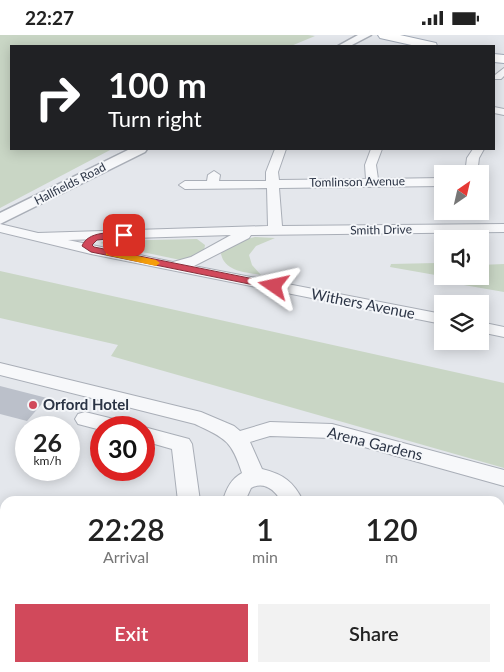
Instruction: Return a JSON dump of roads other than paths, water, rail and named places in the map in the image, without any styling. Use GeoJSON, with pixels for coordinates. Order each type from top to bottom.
{"type":"FeatureCollection","features":[{"type":"Feature","properties":{"kind":"main road"},"geometry":{"type":"LineString","coordinates":[[384,35],[427,45]]}},
{"type":"Feature","properties":{"kind":"street"},"geometry":{"type":"LineString","coordinates":[[345,45],[366,35]]}},
{"type":"Feature","properties":{"kind":"street","name":"Hallfields Road"},"geometry":{"type":"LineString","coordinates":[[0,219],[138,150]]}},
{"type":"Feature","properties":{"kind":"street"},"geometry":{"type":"LineString","coordinates":[[275,231],[272,172],[280,150]]}},
{"type":"Feature","properties":{"kind":"street"},"geometry":{"type":"LineString","coordinates":[[373,182],[370,163],[376,150]]}},
{"type":"Feature","properties":{"kind":"street"},"geometry":{"type":"LineString","coordinates":[[472,165],[478,150]]}},
{"type":"Feature","properties":{"kind":"street","name":"Tomlinson Avenue"},"geometry":{"type":"LineString","coordinates":[[185,185],[214,180],[272,184],[434,182]]}},
{"type":"Feature","properties":{"kind":"street","name":"Withers Avenue"},"geometry":{"type":"LineString","coordinates":[[0,228],[91,250],[434,317]]}},
{"type":"Feature","properties":{"kind":"street","name":"Smith Drive"},"geometry":{"type":"LineString","coordinates":[[38,237],[504,228]]}},
{"type":"Feature","properties":{"kind":"street","name":"Smith Drive"},"geometry":{"type":"LineString","coordinates":[[167,265],[191,263],[203,259],[230,240],[259,232]]}},
{"type":"Feature","properties":{"kind":"street","name":"Withers Avenue"},"geometry":{"type":"LineString","coordinates":[[180,234],[204,240],[225,269],[255,282]]}},
{"type":"Feature","properties":{"kind":"street"},"geometry":{"type":"LineString","coordinates":[[91,250],[87,246],[89,241],[105,235]]}},
{"type":"Feature","properties":{"kind":"street"},"geometry":{"type":"LineString","coordinates":[[489,328],[504,331]]}},
{"type":"Feature","properties":{"kind":"street"},"geometry":{"type":"LineString","coordinates":[[0,369],[201,419],[227,431],[237,439],[245,451],[254,477]]}},
{"type":"Feature","properties":{"kind":"street"},"geometry":{"type":"LineString","coordinates":[[85,419],[90,420]]}},
{"type":"Feature","properties":{"kind":"street","name":"Arena Gardens"},"geometry":{"type":"LineString","coordinates":[[237,439],[270,429],[332,431],[504,478]]}},
{"type":"Feature","properties":{"kind":"street"},"geometry":{"type":"LineString","coordinates":[[155,437],[182,444],[188,496]]}},
{"type":"Feature","properties":{"kind":"street"},"geometry":{"type":"LineString","coordinates":[[235,496],[239,487],[245,481],[254,477],[264,477],[282,485],[290,496]]}},
{"type":"Feature","properties":{"kind":"place","name":"Orford Hotel"},"geometry":{"type":"Point","coordinates":[33,405]}}]}
